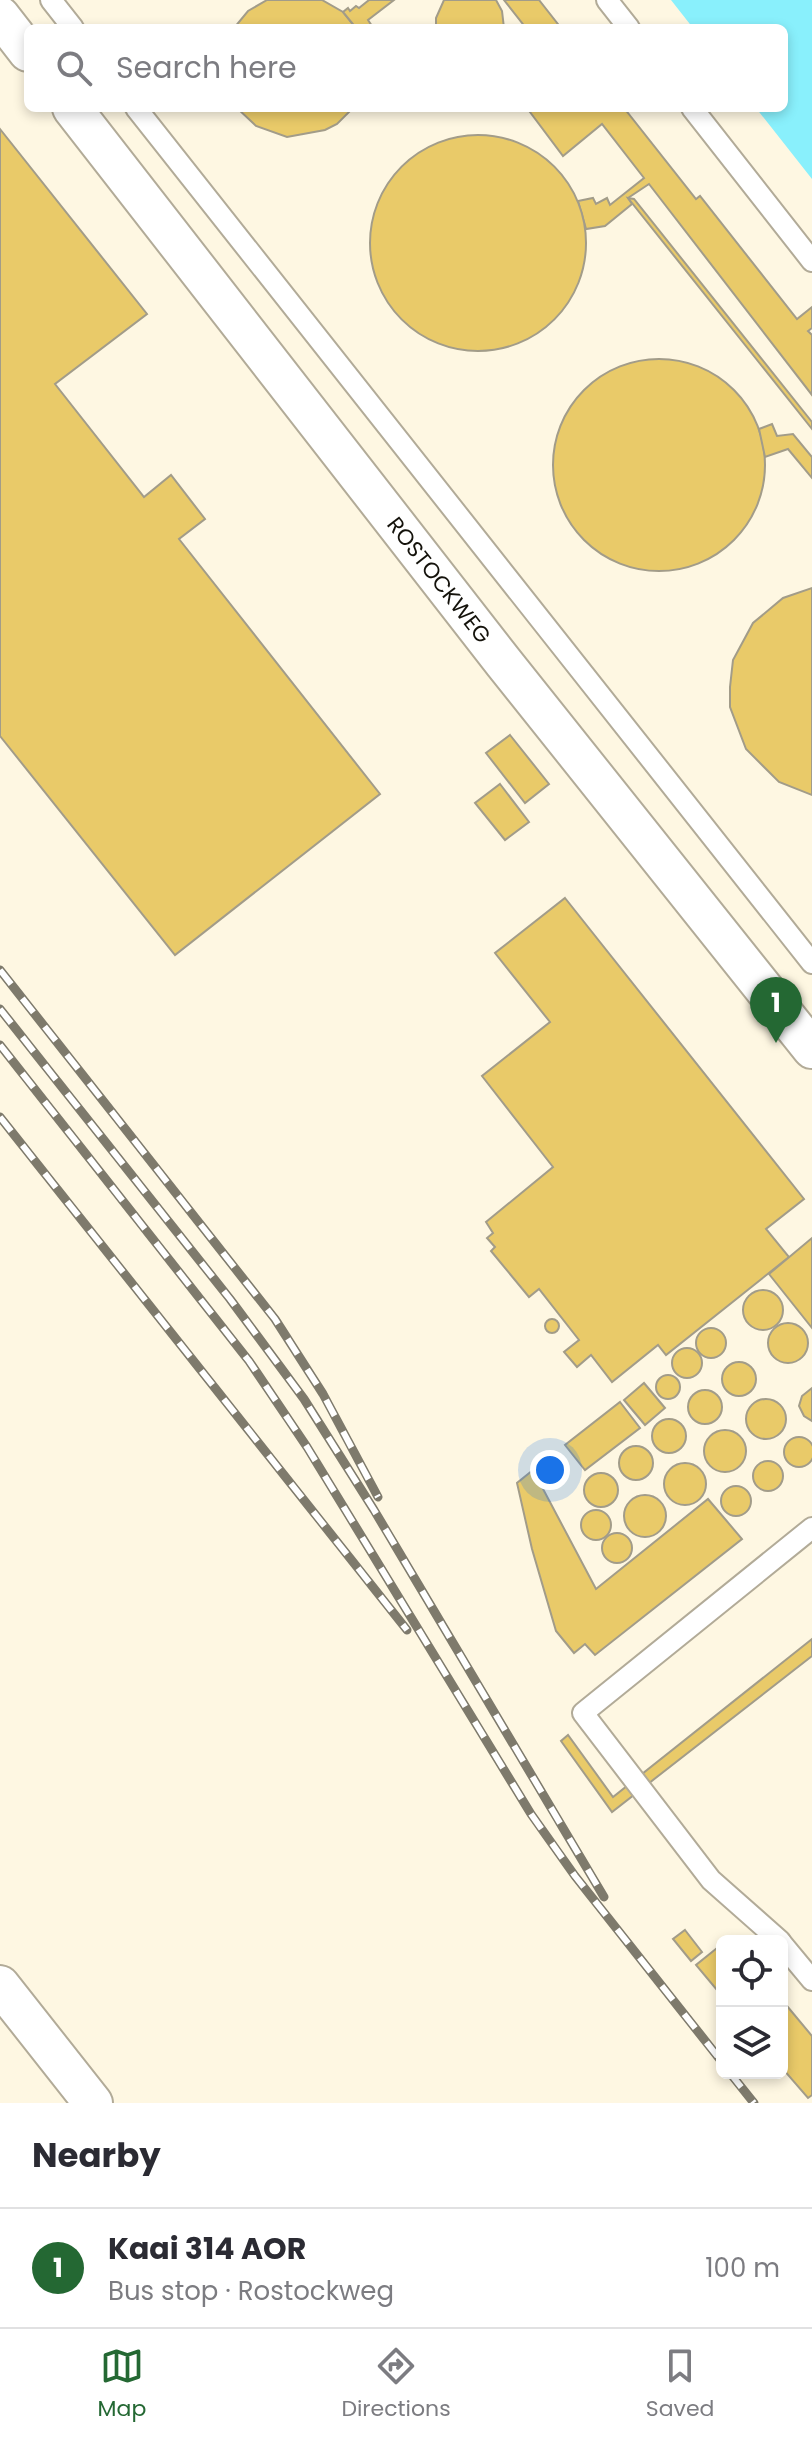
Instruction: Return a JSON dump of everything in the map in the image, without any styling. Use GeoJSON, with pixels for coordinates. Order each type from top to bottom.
{"type":"FeatureCollection","features":[{"type":"Feature","properties":{"kind":"street"},"geometry":{"type":"LineString","coordinates":[[0,16],[24,47]]}},
{"type":"Feature","properties":{"kind":"street","name":"ROSTOCKWEG"},"geometry":{"type":"LineString","coordinates":[[75,112],[504,663],[812,1049]]}},
{"type":"Feature","properties":{"kind":"street"},"geometry":{"type":"LineString","coordinates":[[0,1985],[93,2103]]}},
{"type":"Feature","properties":{"kind":"lane"},"geometry":{"type":"LineString","coordinates":[[51,0],[70,24]]}},
{"type":"Feature","properties":{"kind":"lane"},"geometry":{"type":"LineString","coordinates":[[607,0],[626,24]]}},
{"type":"Feature","properties":{"kind":"lane"},"geometry":{"type":"LineString","coordinates":[[139,112],[812,963]]}},
{"type":"Feature","properties":{"kind":"lane"},"geometry":{"type":"LineString","coordinates":[[695,112],[812,261]]}},
{"type":"Feature","properties":{"kind":"lane"},"geometry":{"type":"LineString","coordinates":[[773,1935],[711,1880],[583,1713],[812,1528]]}},
{"type":"Feature","properties":{"kind":"lane"},"geometry":{"type":"LineString","coordinates":[[788,1951],[812,1980]]}},
{"type":"Feature","properties":{"kind":"water"},"geometry":{"type":"Polygon","coordinates":[[[671,0],[812,0],[812,179],[759,112],[788,112],[788,24],[690,24],[671,0]]]}},
{"type":"Feature","properties":{"kind":"building"},"geometry":{"type":"Polygon","coordinates":[[[267,0],[322,0],[343,12],[353,24],[237,24],[248,11],[267,0]]]}},
{"type":"Feature","properties":{"kind":"building"},"geometry":{"type":"Polygon","coordinates":[[[369,0],[394,0],[368,20],[371,24],[353,24],[343,12],[356,6],[359,8],[369,0]]]}},
{"type":"Feature","properties":{"kind":"building"},"geometry":{"type":"Polygon","coordinates":[[[444,0],[496,0],[502,11],[504,24],[436,24],[444,0]]]}},
{"type":"Feature","properties":{"kind":"building"},"geometry":{"type":"Polygon","coordinates":[[[504,0],[539,0],[558,24],[523,24],[504,0]]]}},
{"type":"Feature","properties":{"kind":"building"},"geometry":{"type":"Polygon","coordinates":[[[241,112],[349,112],[325,130],[287,137],[256,126],[241,112]]]}},
{"type":"Feature","properties":{"kind":"building"},"geometry":{"type":"Polygon","coordinates":[[[530,112],[627,112],[696,199],[700,196],[797,319],[812,307],[812,328],[808,331],[812,335],[812,395],[649,184],[628,198],[632,204],[605,226],[586,229],[578,201],[593,198],[596,204],[607,198],[610,205],[644,178],[602,124],[563,156],[530,112]]]}},
{"type":"Feature","properties":{"kind":"building"},"geometry":{"type":"Polygon","coordinates":[[[0,129],[147,314],[55,384],[144,497],[171,475],[205,519],[179,539],[380,794],[175,955],[0,736],[0,129]]]}},
{"type":"Feature","properties":{"kind":"building"},"geometry":{"type":"Polygon","coordinates":[[[478,135],[519,143],[538,153],[554,167],[568,183],[578,202],[586,243],[578,284],[568,303],[554,319],[538,333],[519,343],[478,351],[437,343],[418,333],[402,319],[388,303],[378,284],[370,243],[378,202],[388,183],[402,167],[418,153],[437,143],[478,135]]]}},
{"type":"Feature","properties":{"kind":"building"},"geometry":{"type":"Polygon","coordinates":[[[628,198],[634,199],[812,422],[812,429],[628,198]]]}},
{"type":"Feature","properties":{"kind":"building"},"geometry":{"type":"Polygon","coordinates":[[[659,359],[699,367],[734,390],[757,425],[765,465],[757,505],[734,540],[699,563],[659,571],[619,563],[584,540],[561,505],[553,465],[561,425],[584,390],[619,367],[659,359]]]}},
{"type":"Feature","properties":{"kind":"building"},"geometry":{"type":"Polygon","coordinates":[[[772,424],[777,436],[793,434],[812,457],[812,478],[788,449],[765,457],[759,429],[772,424]]]}},
{"type":"Feature","properties":{"kind":"building"},"geometry":{"type":"Polygon","coordinates":[[[812,588],[812,795],[779,782],[746,749],[730,707],[730,687],[733,660],[753,623],[783,598],[812,588]]]}},
{"type":"Feature","properties":{"kind":"building"},"geometry":{"type":"Polygon","coordinates":[[[510,735],[549,784],[525,803],[486,753],[510,735]]]}},
{"type":"Feature","properties":{"kind":"building"},"geometry":{"type":"Polygon","coordinates":[[[500,784],[529,822],[505,840],[475,803],[500,784]]]}},
{"type":"Feature","properties":{"kind":"building"},"geometry":{"type":"Polygon","coordinates":[[[565,898],[804,1199],[766,1229],[789,1257],[666,1355],[658,1345],[612,1382],[591,1355],[577,1367],[564,1352],[579,1340],[539,1289],[529,1297],[491,1251],[495,1247],[487,1238],[493,1233],[486,1222],[553,1167],[482,1076],[550,1022],[495,953],[565,898]]]}},
{"type":"Feature","properties":{"kind":"building"},"geometry":{"type":"Polygon","coordinates":[[[812,1238],[812,1328],[769,1274],[812,1238]]]}},
{"type":"Feature","properties":{"kind":"building"},"geometry":{"type":"Polygon","coordinates":[[[763,1290],[777,1296],[783,1310],[777,1324],[763,1330],[749,1324],[743,1310],[749,1296],[763,1290]]]}},
{"type":"Feature","properties":{"kind":"building"},"geometry":{"type":"Polygon","coordinates":[[[552,1319],[559,1326],[552,1333],[545,1326],[552,1319]]]}},
{"type":"Feature","properties":{"kind":"building"},"geometry":{"type":"Polygon","coordinates":[[[788,1323],[802,1329],[808,1343],[802,1357],[788,1363],[774,1357],[768,1343],[774,1329],[788,1323]]]}},
{"type":"Feature","properties":{"kind":"building"},"geometry":{"type":"Polygon","coordinates":[[[711,1328],[717,1329],[725,1337],[725,1349],[717,1357],[711,1358],[705,1357],[697,1349],[696,1343],[697,1337],[705,1329],[711,1328]]]}},
{"type":"Feature","properties":{"kind":"building"},"geometry":{"type":"Polygon","coordinates":[[[687,1348],[693,1349],[701,1357],[701,1369],[693,1377],[687,1378],[681,1377],[673,1369],[672,1363],[673,1357],[681,1349],[687,1348]]]}},
{"type":"Feature","properties":{"kind":"building"},"geometry":{"type":"Polygon","coordinates":[[[739,1362],[751,1367],[756,1379],[751,1391],[739,1396],[727,1391],[722,1379],[727,1367],[739,1362]]]}},
{"type":"Feature","properties":{"kind":"building"},"geometry":{"type":"Polygon","coordinates":[[[668,1375],[679,1382],[680,1387],[673,1398],[668,1399],[657,1392],[656,1387],[663,1376],[668,1375]]]}},
{"type":"Feature","properties":{"kind":"building"},"geometry":{"type":"Polygon","coordinates":[[[644,1383],[665,1408],[645,1425],[624,1400],[644,1383]]]}},
{"type":"Feature","properties":{"kind":"building"},"geometry":{"type":"Polygon","coordinates":[[[812,1388],[812,1421],[804,1416],[799,1406],[802,1396],[812,1388]]]}},
{"type":"Feature","properties":{"kind":"building"},"geometry":{"type":"Polygon","coordinates":[[[705,1390],[717,1395],[722,1407],[717,1419],[705,1424],[693,1419],[688,1407],[693,1395],[705,1390]]]}},
{"type":"Feature","properties":{"kind":"building"},"geometry":{"type":"Polygon","coordinates":[[[766,1399],[780,1405],[786,1419],[780,1433],[766,1439],[752,1433],[746,1419],[752,1405],[766,1399]]]}},
{"type":"Feature","properties":{"kind":"building"},"geometry":{"type":"Polygon","coordinates":[[[620,1402],[640,1428],[585,1470],[565,1445],[620,1402]]]}},
{"type":"Feature","properties":{"kind":"building"},"geometry":{"type":"Polygon","coordinates":[[[669,1419],[681,1424],[686,1436],[681,1448],[669,1453],[657,1448],[652,1436],[657,1424],[669,1419]]]}},
{"type":"Feature","properties":{"kind":"building"},"geometry":{"type":"Polygon","coordinates":[[[725,1430],[740,1436],[746,1451],[740,1466],[725,1472],[710,1466],[704,1451],[710,1436],[725,1430]]]}},
{"type":"Feature","properties":{"kind":"building"},"geometry":{"type":"Polygon","coordinates":[[[799,1437],[812,1446],[812,1458],[799,1467],[789,1462],[784,1452],[789,1442],[799,1437]]]}},
{"type":"Feature","properties":{"kind":"building"},"geometry":{"type":"Polygon","coordinates":[[[636,1446],[648,1451],[653,1463],[648,1475],[636,1480],[624,1475],[619,1463],[624,1451],[636,1446]]]}},
{"type":"Feature","properties":{"kind":"building"},"geometry":{"type":"Polygon","coordinates":[[[768,1461],[774,1462],[782,1470],[782,1482],[774,1490],[768,1491],[762,1490],[754,1482],[753,1476],[754,1470],[762,1462],[768,1461]]]}},
{"type":"Feature","properties":{"kind":"building"},"geometry":{"type":"Polygon","coordinates":[[[685,1463],[700,1469],[706,1484],[700,1499],[685,1505],[670,1499],[664,1484],[670,1469],[685,1463]]]}},
{"type":"Feature","properties":{"kind":"building"},"geometry":{"type":"Polygon","coordinates":[[[533,1470],[596,1589],[708,1499],[742,1539],[595,1655],[585,1644],[574,1653],[556,1631],[517,1483],[533,1470]]]}},
{"type":"Feature","properties":{"kind":"building"},"geometry":{"type":"Polygon","coordinates":[[[601,1473],[613,1478],[618,1490],[613,1502],[601,1507],[589,1502],[584,1490],[589,1478],[601,1473]]]}},
{"type":"Feature","properties":{"kind":"building"},"geometry":{"type":"Polygon","coordinates":[[[736,1486],[747,1490],[751,1501],[747,1512],[736,1516],[725,1512],[721,1501],[725,1490],[736,1486]]]}},
{"type":"Feature","properties":{"kind":"building"},"geometry":{"type":"Polygon","coordinates":[[[645,1495],[660,1501],[666,1516],[660,1531],[645,1537],[630,1531],[624,1516],[630,1501],[645,1495]]]}},
{"type":"Feature","properties":{"kind":"building"},"geometry":{"type":"Polygon","coordinates":[[[596,1510],[602,1511],[610,1519],[610,1531],[602,1539],[596,1540],[590,1539],[582,1531],[581,1525],[582,1519],[590,1511],[596,1510]]]}},
{"type":"Feature","properties":{"kind":"building"},"geometry":{"type":"Polygon","coordinates":[[[617,1533],[628,1537],[632,1548],[628,1559],[617,1563],[606,1559],[602,1548],[606,1537],[617,1533]]]}},
{"type":"Feature","properties":{"kind":"building"},"geometry":{"type":"Polygon","coordinates":[[[812,1639],[812,1656],[612,1812],[561,1741],[568,1735],[613,1797],[812,1639]]]}},
{"type":"Feature","properties":{"kind":"building"},"geometry":{"type":"Polygon","coordinates":[[[685,1930],[702,1952],[691,1961],[673,1939],[685,1930]]]}},
{"type":"Feature","properties":{"kind":"building"},"geometry":{"type":"Polygon","coordinates":[[[716,1949],[716,1989],[696,1965],[716,1949]]]}},
{"type":"Feature","properties":{"kind":"building"},"geometry":{"type":"Polygon","coordinates":[[[788,2007],[812,2036],[812,2095],[808,2098],[788,2075],[788,2007]]]}},
{"type":"Feature","properties":{"kind":"railway"},"geometry":{"type":"LineString","coordinates":[[0,970],[275,1319],[323,1394],[378,1497]]}},
{"type":"Feature","properties":{"kind":"railway"},"geometry":{"type":"LineString","coordinates":[[0,1009],[230,1299],[304,1399],[374,1510],[604,1897]]}},
{"type":"Feature","properties":{"kind":"railway"},"geometry":{"type":"LineString","coordinates":[[0,1045],[249,1361],[307,1447],[531,1814],[575,1876],[716,2054]]}},
{"type":"Feature","properties":{"kind":"railway"},"geometry":{"type":"LineString","coordinates":[[0,1117],[407,1630]]}},
{"type":"Feature","properties":{"kind":"railway"},"geometry":{"type":"LineString","coordinates":[[735,2079],[754,2103]]}},
{"type":"Feature","properties":{"kind":"place","name":"Kaai 314 AOR"},"geometry":{"type":"Point","coordinates":[776,1043]}}]}
